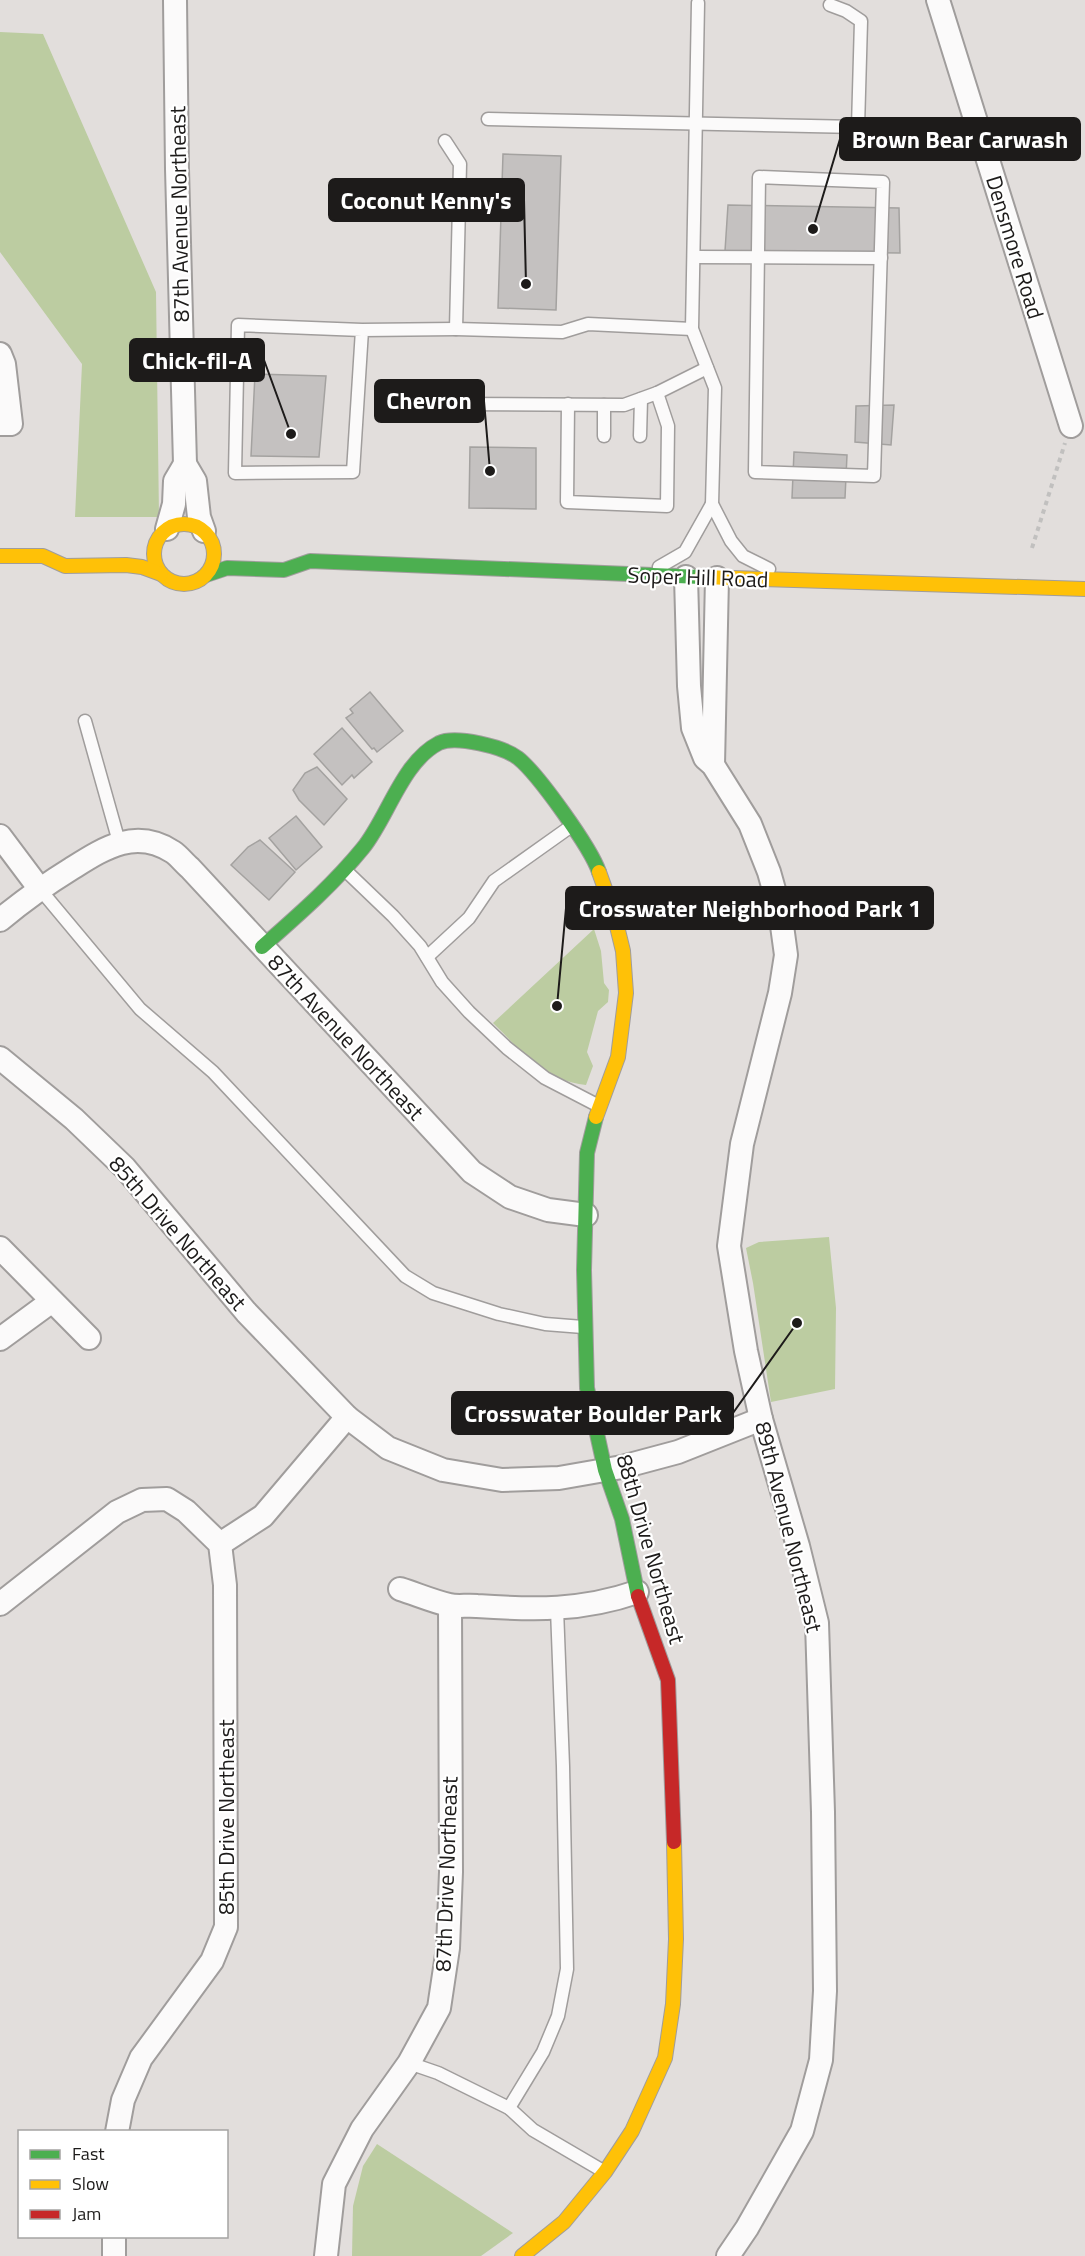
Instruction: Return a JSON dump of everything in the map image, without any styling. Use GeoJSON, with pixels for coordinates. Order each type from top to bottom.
{"type":"FeatureCollection","features":[{"type":"Feature","properties":{"kind":"street","name":"87th Avenue Northeast"},"geometry":{"type":"LineString","coordinates":[[175,0],[185,464]]}},
{"type":"Feature","properties":{"kind":"street","name":"Densmore Road"},"geometry":{"type":"LineString","coordinates":[[938,0],[1071,426]]}},
{"type":"Feature","properties":{"kind":"street"},"geometry":{"type":"LineString","coordinates":[[0,354],[4,364],[11,424],[0,424]]}},
{"type":"Feature","properties":{"kind":"street"},"geometry":{"type":"LineString","coordinates":[[161,574],[153,555],[174,504],[175,481],[185,464],[195,481],[199,517],[214,540],[214,557],[206,575]]}},
{"type":"Feature","properties":{"kind":"street"},"geometry":{"type":"LineString","coordinates":[[141,546],[176,524],[186,523],[196,526],[214,540]]}},
{"type":"Feature","properties":{"kind":"street"},"geometry":{"type":"LineString","coordinates":[[43,556],[64,546]]}},
{"type":"Feature","properties":{"kind":"street"},"geometry":{"type":"LineString","coordinates":[[294,554],[310,561]]}},
{"type":"Feature","properties":{"kind":"street"},"geometry":{"type":"LineString","coordinates":[[0,556],[43,556],[65,566],[142,567],[170,580],[189,584],[227,568],[284,570],[310,561]]}},
{"type":"Feature","properties":{"kind":"street","name":"Soper Hill Road"},"geometry":{"type":"LineString","coordinates":[[310,561],[686,577],[1085,589]]}},
{"type":"Feature","properties":{"kind":"street","name":"89th Avenue Northeast"},"geometry":{"type":"LineString","coordinates":[[686,577],[689,686],[693,728],[705,758],[713,765],[750,824],[769,872],[780,911],[786,955],[780,993],[742,1144],[729,1246],[746,1351],[761,1419],[798,1545],[817,1623],[821,1724],[825,1991],[821,2060],[802,2131],[747,2228],[728,2256]]}},
{"type":"Feature","properties":{"kind":"street"},"geometry":{"type":"LineString","coordinates":[[713,765],[717,578]]}},
{"type":"Feature","properties":{"kind":"street","name":"88th Drive Northeast"},"geometry":{"type":"LineString","coordinates":[[262,947],[320,896],[364,847],[417,760],[441,742],[470,741],[492,746],[517,757],[534,775],[597,866],[614,914],[623,951],[626,993],[618,1057],[599,1106],[587,1153],[584,1270],[587,1388],[605,1470],[622,1519],[638,1592],[668,1680],[676,1918],[673,2004],[665,2058],[650,2096],[632,2131],[605,2172],[564,2222],[522,2256]]}},
{"type":"Feature","properties":{"kind":"street"},"geometry":{"type":"LineString","coordinates":[[0,836],[39,888]]}},
{"type":"Feature","properties":{"kind":"street","name":"87th Avenue Northeast"},"geometry":{"type":"LineString","coordinates":[[119,842],[147,842],[172,852],[472,1172],[510,1197],[548,1210],[586,1215]]}},
{"type":"Feature","properties":{"kind":"street"},"geometry":{"type":"LineString","coordinates":[[0,920],[39,888],[102,849],[119,842]]}},
{"type":"Feature","properties":{"kind":"street","name":"85th Drive Northeast"},"geometry":{"type":"LineString","coordinates":[[0,1058],[74,1119],[125,1168],[246,1312],[347,1418],[388,1448],[443,1470],[502,1480],[559,1478],[605,1470],[678,1452],[761,1419]]}},
{"type":"Feature","properties":{"kind":"street"},"geometry":{"type":"LineString","coordinates":[[0,1248],[89,1338]]}},
{"type":"Feature","properties":{"kind":"street"},"geometry":{"type":"LineString","coordinates":[[0,1339],[52,1301]]}},
{"type":"Feature","properties":{"kind":"street"},"geometry":{"type":"LineString","coordinates":[[0,1604],[117,1512],[142,1500],[167,1499],[186,1511],[220,1544],[263,1516],[347,1418]]}},
{"type":"Feature","properties":{"kind":"street","name":"85th Drive Northeast"},"geometry":{"type":"LineString","coordinates":[[117,2130],[123,2100],[141,2058],[212,1961],[226,1927],[225,1585],[220,1544]]}},
{"type":"Feature","properties":{"kind":"street"},"geometry":{"type":"LineString","coordinates":[[400,1589],[450,1606],[557,1609],[612,1601],[638,1592]]}},
{"type":"Feature","properties":{"kind":"street","name":"87th Drive Northeast"},"geometry":{"type":"LineString","coordinates":[[326,2256],[334,2184],[362,2129],[409,2063],[439,2008],[448,1948],[451,1872],[450,1606]]}},
{"type":"Feature","properties":{"kind":"street"},"geometry":{"type":"LineString","coordinates":[[114,2238],[114,2256]]}},
{"type":"Feature","properties":{"kind":"lane"},"geometry":{"type":"LineString","coordinates":[[645,575],[685,552],[712,504],[715,388],[692,329],[698,3]]}},
{"type":"Feature","properties":{"kind":"lane"},"geometry":{"type":"LineString","coordinates":[[488,119],[858,127],[861,21],[846,10],[830,5]]}},
{"type":"Feature","properties":{"kind":"lane"},"geometry":{"type":"LineString","coordinates":[[444,141],[460,164],[456,329]]}},
{"type":"Feature","properties":{"kind":"lane"},"geometry":{"type":"LineString","coordinates":[[759,177],[883,182],[874,476],[754,472],[757,257],[759,177]]}},
{"type":"Feature","properties":{"kind":"lane"},"geometry":{"type":"LineString","coordinates":[[694,257],[881,258]]}},
{"type":"Feature","properties":{"kind":"lane"},"geometry":{"type":"LineString","coordinates":[[362,330],[353,472],[235,473],[238,325],[362,330],[456,329],[562,332],[588,324],[692,329]]}},
{"type":"Feature","properties":{"kind":"lane"},"geometry":{"type":"LineString","coordinates":[[443,404],[624,405],[657,393],[707,368]]}},
{"type":"Feature","properties":{"kind":"lane"},"geometry":{"type":"LineString","coordinates":[[568,404],[567,502],[667,506],[668,426],[657,393]]}},
{"type":"Feature","properties":{"kind":"lane"},"geometry":{"type":"LineString","coordinates":[[640,436],[641,399]]}},
{"type":"Feature","properties":{"kind":"lane"},"geometry":{"type":"LineString","coordinates":[[604,405],[604,436]]}},
{"type":"Feature","properties":{"kind":"lane"},"geometry":{"type":"LineString","coordinates":[[603,490],[603,503]]}},
{"type":"Feature","properties":{"kind":"lane"},"geometry":{"type":"LineString","coordinates":[[638,491],[638,504]]}},
{"type":"Feature","properties":{"kind":"lane"},"geometry":{"type":"LineString","coordinates":[[712,504],[731,541],[743,556],[791,580]]}},
{"type":"Feature","properties":{"kind":"lane"},"geometry":{"type":"LineString","coordinates":[[85,722],[119,842]]}},
{"type":"Feature","properties":{"kind":"lane"},"geometry":{"type":"LineString","coordinates":[[427,957],[469,918],[494,881],[571,826]]}},
{"type":"Feature","properties":{"kind":"lane"},"geometry":{"type":"LineString","coordinates":[[345,869],[393,916],[427,957],[442,982],[469,1012],[507,1048],[545,1078],[599,1106]]}},
{"type":"Feature","properties":{"kind":"lane"},"geometry":{"type":"LineString","coordinates":[[39,888],[140,1009],[213,1072],[405,1276],[434,1293],[499,1314],[545,1324],[585,1327]]}},
{"type":"Feature","properties":{"kind":"lane"},"geometry":{"type":"LineString","coordinates":[[509,2108],[543,2052],[558,2016],[567,1969],[563,1754],[557,1609]]}},
{"type":"Feature","properties":{"kind":"lane"},"geometry":{"type":"LineString","coordinates":[[409,2063],[438,2073],[509,2108],[533,2130],[605,2172]]}},
{"type":"Feature","properties":{"kind":"path"},"geometry":{"type":"LineString","coordinates":[[1032,548],[1071,426]]}},
{"type":"Feature","properties":{"kind":"green space"},"geometry":{"type":"Polygon","coordinates":[[[0,32],[43,34],[156,292],[159,517],[75,517],[82,364],[0,252],[0,32]]]}},
{"type":"Feature","properties":{"kind":"green space"},"geometry":{"type":"Polygon","coordinates":[[[594,929],[601,951],[604,983],[609,990],[608,1002],[598,1011],[587,1052],[593,1066],[586,1085],[570,1082],[544,1071],[493,1023],[594,929]]]}},
{"type":"Feature","properties":{"kind":"green space"},"geometry":{"type":"Polygon","coordinates":[[[829,1237],[836,1308],[835,1389],[771,1402],[746,1248],[759,1242],[829,1237]]]}},
{"type":"Feature","properties":{"kind":"green space"},"geometry":{"type":"Polygon","coordinates":[[[377,2144],[513,2233],[481,2256],[352,2256],[353,2206],[363,2166],[377,2144]]]}},
{"type":"Feature","properties":{"kind":"building"},"geometry":{"type":"Polygon","coordinates":[[[503,154],[561,156],[556,310],[498,308],[503,154]]]}},
{"type":"Feature","properties":{"kind":"building"},"geometry":{"type":"Polygon","coordinates":[[[728,205],[899,208],[900,253],[725,251],[728,205]]]}},
{"type":"Feature","properties":{"kind":"building"},"geometry":{"type":"Polygon","coordinates":[[[255,374],[326,376],[319,457],[251,456],[255,374]]]}},
{"type":"Feature","properties":{"kind":"building"},"geometry":{"type":"Polygon","coordinates":[[[894,405],[891,445],[855,442],[856,406],[894,405]]]}},
{"type":"Feature","properties":{"kind":"building"},"geometry":{"type":"Polygon","coordinates":[[[470,447],[536,448],[536,509],[469,508],[470,447]]]}},
{"type":"Feature","properties":{"kind":"building"},"geometry":{"type":"Polygon","coordinates":[[[794,452],[847,455],[845,498],[792,498],[794,452]]]}},
{"type":"Feature","properties":{"kind":"building"},"geometry":{"type":"Polygon","coordinates":[[[370,692],[403,731],[377,752],[346,718],[353,713],[350,709],[370,692]]]}},
{"type":"Feature","properties":{"kind":"building"},"geometry":{"type":"Polygon","coordinates":[[[342,728],[372,762],[354,778],[352,775],[342,785],[314,754],[342,728]]]}},
{"type":"Feature","properties":{"kind":"building"},"geometry":{"type":"Polygon","coordinates":[[[317,767],[347,799],[324,825],[299,800],[293,790],[305,773],[317,767]]]}},
{"type":"Feature","properties":{"kind":"building"},"geometry":{"type":"Polygon","coordinates":[[[296,816],[322,847],[296,870],[269,838],[296,816]]]}},
{"type":"Feature","properties":{"kind":"building"},"geometry":{"type":"Polygon","coordinates":[[[260,840],[295,872],[269,900],[231,865],[248,847],[260,840]]]}},
{"type":"Feature","properties":{"kind":"traffic: fast"},"geometry":{"type":"LineString","coordinates":[[206,575],[227,568],[284,570],[310,561],[701,577]]}},
{"type":"Feature","properties":{"kind":"traffic: fast"},"geometry":{"type":"LineString","coordinates":[[262,947],[314,900],[351,862],[372,835],[396,791],[415,763],[439,743],[447,741],[480,743],[518,758],[538,779],[563,812],[586,846],[599,872]]}},
{"type":"Feature","properties":{"kind":"traffic: fast"},"geometry":{"type":"LineString","coordinates":[[596,1117],[587,1153],[584,1270],[587,1388],[605,1470],[622,1519],[638,1596]]}},
{"type":"Feature","properties":{"kind":"traffic: slow"},"geometry":{"type":"LineString","coordinates":[[184,524],[196,526],[209,537],[214,554],[212,566],[201,579],[184,584],[172,582],[159,571],[154,554],[156,542],[167,529],[184,524]]}},
{"type":"Feature","properties":{"kind":"traffic: slow"},"geometry":{"type":"LineString","coordinates":[[0,556],[43,556],[65,566],[126,565],[142,567],[161,574]]}},
{"type":"Feature","properties":{"kind":"traffic: slow"},"geometry":{"type":"LineString","coordinates":[[701,577],[1085,589]]}},
{"type":"Feature","properties":{"kind":"traffic: slow"},"geometry":{"type":"LineString","coordinates":[[596,1117],[618,1057],[626,993],[623,951],[614,914],[599,872]]}},
{"type":"Feature","properties":{"kind":"traffic: slow"},"geometry":{"type":"LineString","coordinates":[[522,2256],[564,2222],[605,2172],[632,2131],[665,2058],[673,2004],[676,1939],[674,1842]]}},
{"type":"Feature","properties":{"kind":"traffic: jam"},"geometry":{"type":"LineString","coordinates":[[638,1596],[668,1680],[674,1842]]}},
{"type":"Feature","properties":{"kind":"place","name":"Brown Bear Carwash"},"geometry":{"type":"Point","coordinates":[813,229]}},
{"type":"Feature","properties":{"kind":"place","name":"Coconut Kenny's"},"geometry":{"type":"Point","coordinates":[526,284]}},
{"type":"Feature","properties":{"kind":"place","name":"Chick-fil-A"},"geometry":{"type":"Point","coordinates":[291,434]}},
{"type":"Feature","properties":{"kind":"place","name":"Chevron"},"geometry":{"type":"Point","coordinates":[490,471]}},
{"type":"Feature","properties":{"kind":"place","name":"Crosswater Neighborhood Park 1"},"geometry":{"type":"Point","coordinates":[557,1006]}},
{"type":"Feature","properties":{"kind":"place","name":"Crosswater Boulder Park"},"geometry":{"type":"Point","coordinates":[797,1323]}}]}
